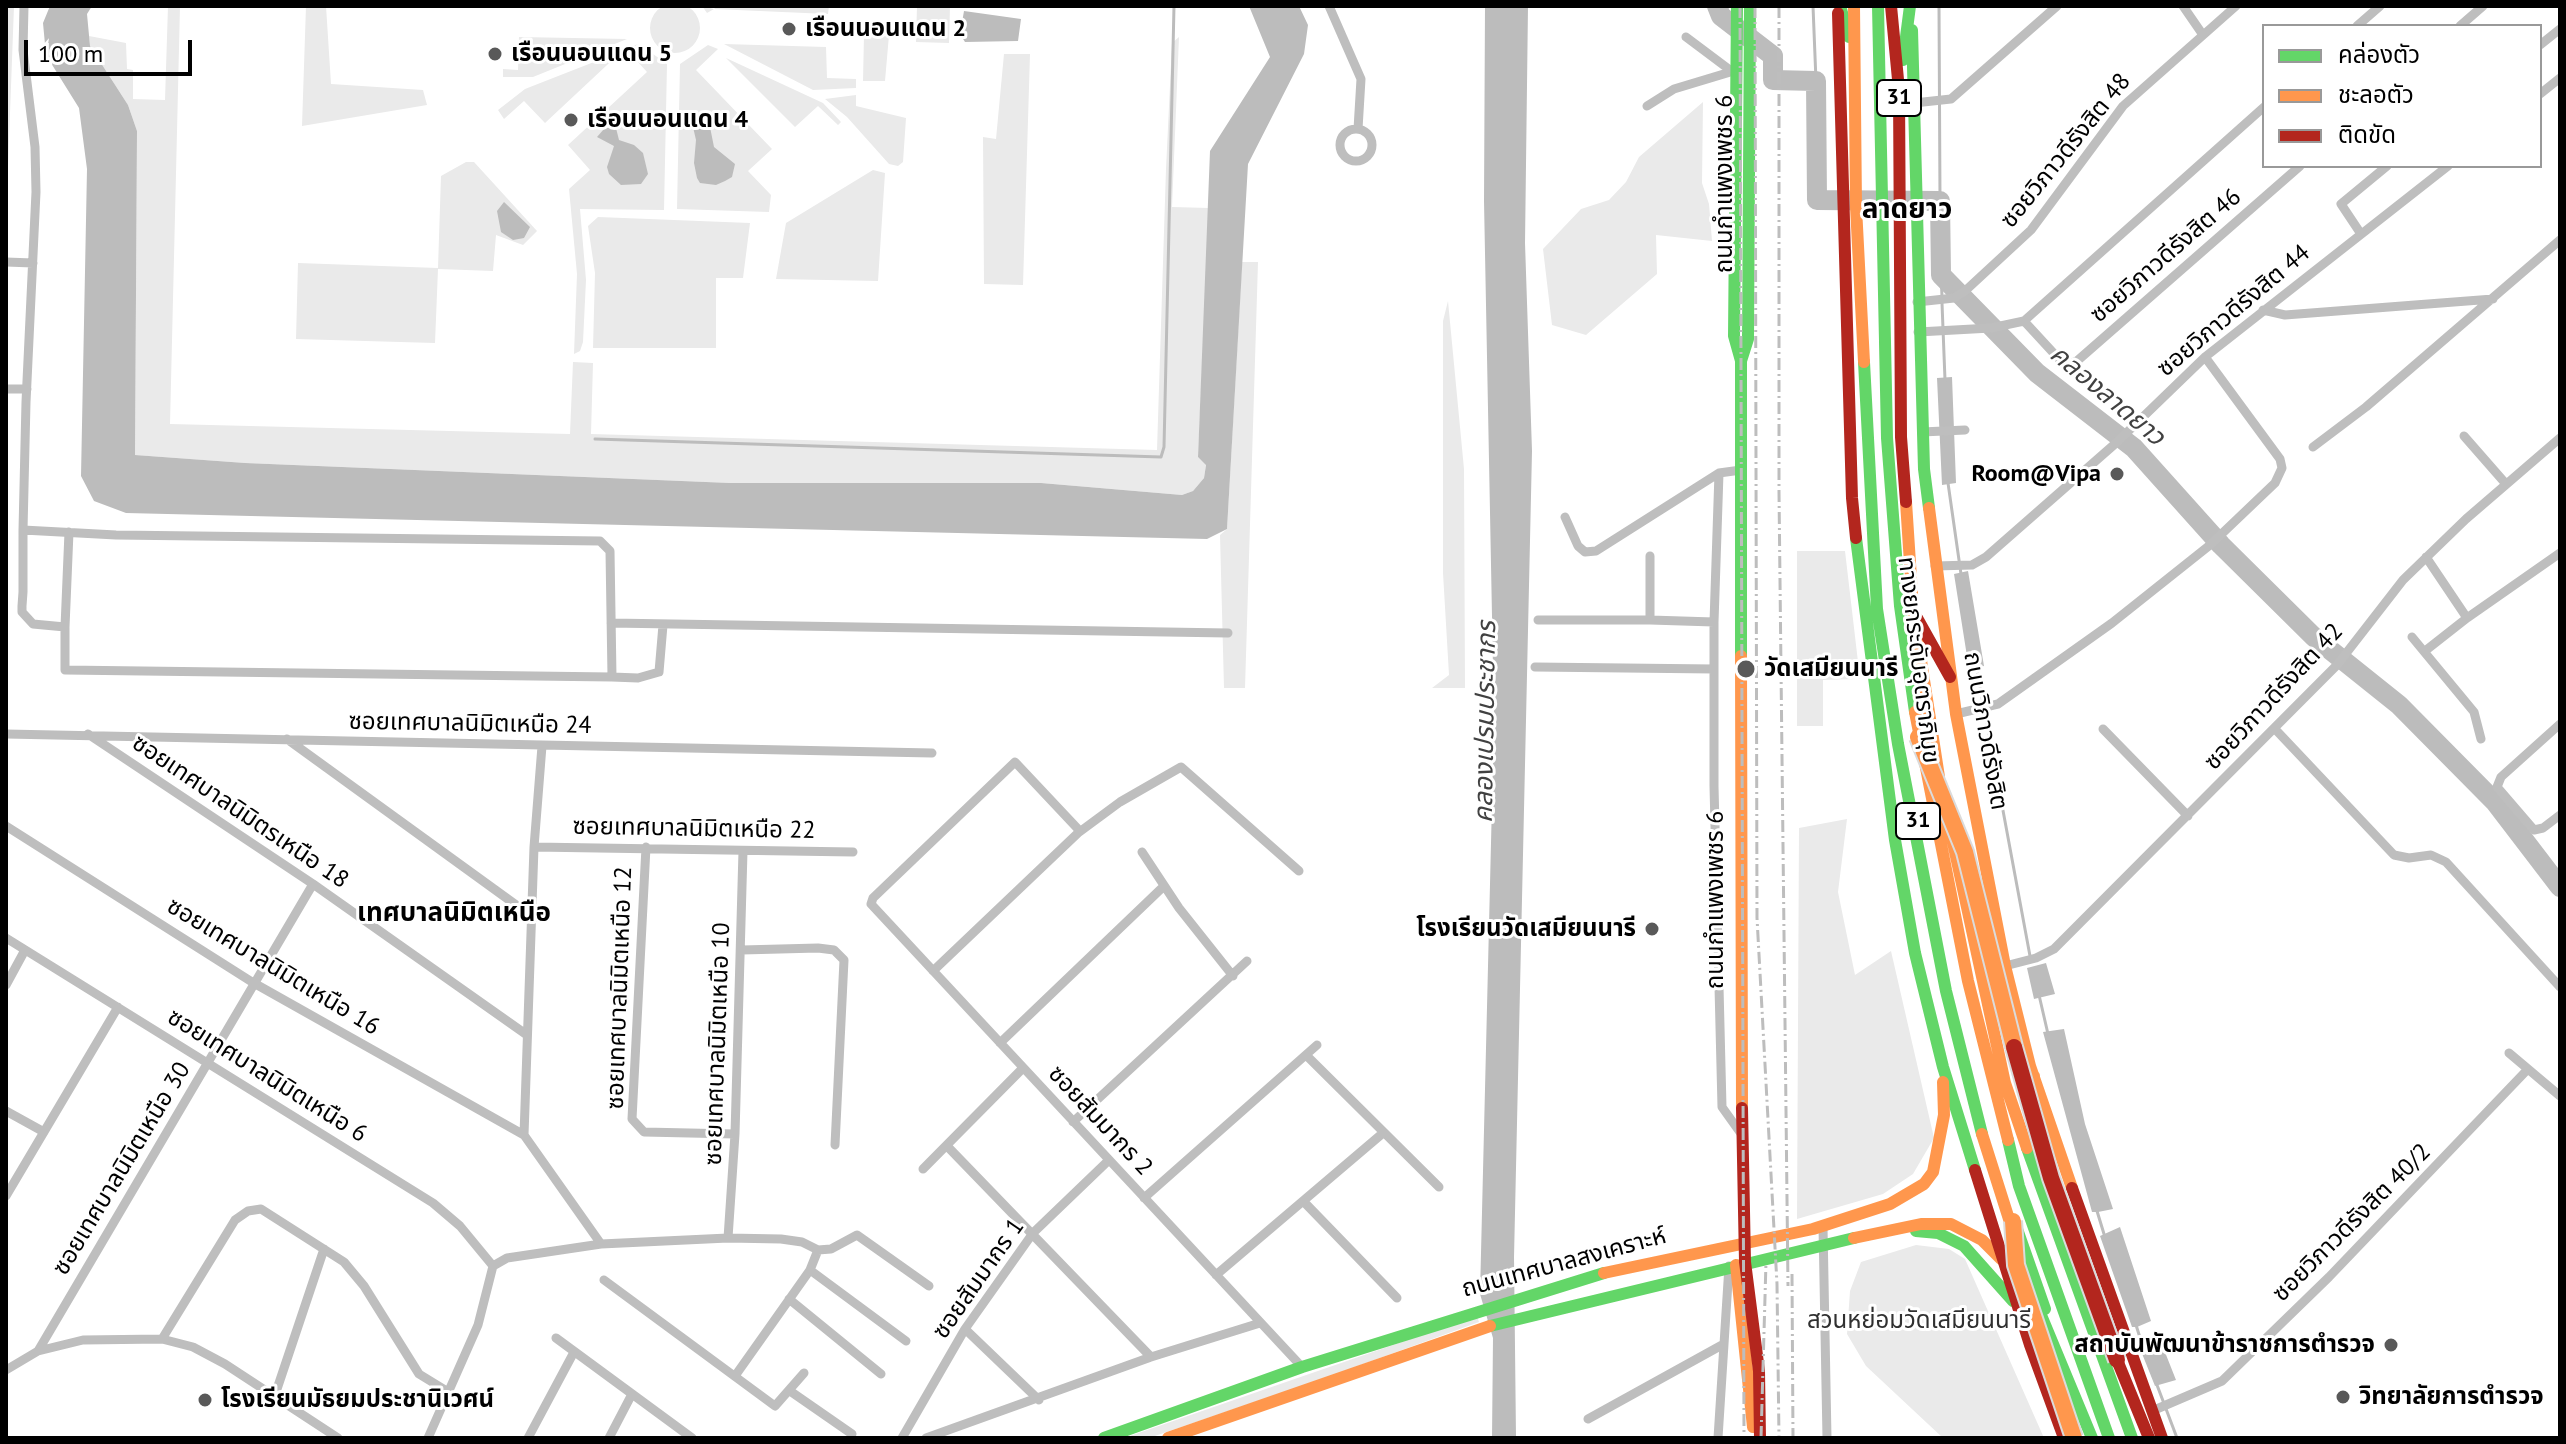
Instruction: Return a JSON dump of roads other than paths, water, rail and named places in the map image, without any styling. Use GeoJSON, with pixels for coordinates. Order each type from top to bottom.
{"type":"FeatureCollection","features":[{"type":"Feature","properties":{"kind":"main road"},"geometry":{"type":"LineString","coordinates":[[1838,6],[1855,58]]}},
{"type":"Feature","properties":{"kind":"main road","name":"31"},"geometry":{"type":"LineString","coordinates":[[1838,6],[1849,190]]}},
{"type":"Feature","properties":{"kind":"main road","name":"31"},"geometry":{"type":"LineString","coordinates":[[1854,6],[1855,58],[1849,190],[1852,498],[1867,641],[1904,898],[1943,1067],[2018,1307],[2064,1438]]}},
{"type":"Feature","properties":{"kind":"main road","name":"ทางยกระดับอุตราภิมุข"},"geometry":{"type":"LineString","coordinates":[[1864,6],[1867,233],[1882,606],[1902,741],[1975,1091],[2013,1221],[2093,1438]]}},
{"type":"Feature","properties":{"kind":"main road","name":"ทางยกระดับอุตราภิมุข"},"geometry":{"type":"LineString","coordinates":[[1878,6],[1887,438],[1900,606],[1918,737],[1968,981],[2015,1172],[2053,1287],[2109,1438]]}},
{"type":"Feature","properties":{"kind":"main road","name":"31"},"geometry":{"type":"LineString","coordinates":[[1891,6],[1899,90],[1897,207],[1901,437],[1913,609],[1930,735],[2005,1083],[2028,1142],[2074,1285],[2132,1438]]}},
{"type":"Feature","properties":{"kind":"main road"},"geometry":{"type":"LineString","coordinates":[[1899,90],[1911,6]]}},
{"type":"Feature","properties":{"kind":"main road","name":"ถนนวิภาวดีรังสิต"},"geometry":{"type":"LineString","coordinates":[[1911,6],[1918,332],[1956,714],[2005,966],[2034,1076],[2157,1409],[2162,1438]]}},
{"type":"Feature","properties":{"kind":"main road","name":"ถนนกำแพงเพชร 6"},"geometry":{"type":"LineString","coordinates":[[1741,361],[1748,339],[1744,8]]}},
{"type":"Feature","properties":{"kind":"main road","name":"ถนนกำแพงเพชร 6"},"geometry":{"type":"LineString","coordinates":[[1743,46],[1734,70],[1734,336],[1741,361],[1744,1244],[1737,1265],[1759,1371],[1757,1438]]}},
{"type":"Feature","properties":{"kind":"main road","name":"31"},"geometry":{"type":"LineString","coordinates":[[1849,207],[1877,609],[1898,744],[1970,1095],[2028,1284],[2093,1438]]}},
{"type":"Feature","properties":{"kind":"main road"},"geometry":{"type":"LineString","coordinates":[[1913,609],[1950,677]]}},
{"type":"Feature","properties":{"kind":"main road"},"geometry":{"type":"LineString","coordinates":[[1918,737],[1965,852],[1998,990],[2047,1163],[2117,1360],[2149,1438]]}},
{"type":"Feature","properties":{"kind":"main road","name":"ถนนเทศบาลสงเคราะห์"},"geometry":{"type":"LineString","coordinates":[[1104,1438],[1426,1325],[1576,1280],[1823,1227],[1890,1204],[1924,1184],[1933,1172],[1944,1115],[1943,1067]]}},
{"type":"Feature","properties":{"kind":"main road"},"geometry":{"type":"LineString","coordinates":[[2028,1142],[2034,1076]]}},
{"type":"Feature","properties":{"kind":"main road"},"geometry":{"type":"LineString","coordinates":[[2013,1221],[2016,1265],[2074,1438]]}},
{"type":"Feature","properties":{"kind":"main road","name":"ถนนเทศบาลสงเคราะห์"},"geometry":{"type":"LineString","coordinates":[[1168,1438],[1513,1318],[1887,1230],[1921,1224],[1951,1224],[1982,1240],[2003,1261]]}},
{"type":"Feature","properties":{"kind":"main road"},"geometry":{"type":"LineString","coordinates":[[1887,1230],[1925,1231],[1951,1238],[1982,1262],[2018,1307]]}},
{"type":"Feature","properties":{"kind":"street"},"geometry":{"type":"LineString","coordinates":[[24,6],[23,50],[35,147],[22,612],[33,624],[65,627]]}},
{"type":"Feature","properties":{"kind":"street"},"geometry":{"type":"LineString","coordinates":[[1329,6],[1361,79],[1358,129]]}},
{"type":"Feature","properties":{"kind":"street"},"geometry":{"type":"LineString","coordinates":[[1914,103],[1951,99],[2057,6]]}},
{"type":"Feature","properties":{"kind":"street"},"geometry":{"type":"LineString","coordinates":[[2183,6],[2203,35]]}},
{"type":"Feature","properties":{"kind":"street","name":"ซอยวิภาวดีรังสิต 48"},"geometry":{"type":"LineString","coordinates":[[1917,302],[1954,298],[1965,291],[2042,218],[2123,106],[2236,6]]}},
{"type":"Feature","properties":{"kind":"street"},"geometry":{"type":"LineString","coordinates":[[2359,24],[2380,6]]}},
{"type":"Feature","properties":{"kind":"street"},"geometry":{"type":"LineString","coordinates":[[2462,24],[2483,6]]}},
{"type":"Feature","properties":{"kind":"street"},"geometry":{"type":"LineString","coordinates":[[2542,43],[2560,29]]}},
{"type":"Feature","properties":{"kind":"street"},"geometry":{"type":"LineString","coordinates":[[1686,37],[1734,70]]}},
{"type":"Feature","properties":{"kind":"street"},"geometry":{"type":"LineString","coordinates":[[1647,106],[1674,89],[1734,70]]}},
{"type":"Feature","properties":{"kind":"street"},"geometry":{"type":"LineString","coordinates":[[2542,92],[2560,78]]}},
{"type":"Feature","properties":{"kind":"street","name":"ซอยวิภาวดีรังสิต 46"},"geometry":{"type":"LineString","coordinates":[[1918,332],[1996,328],[2024,321],[2262,113]]}},
{"type":"Feature","properties":{"kind":"street","name":"ซอยวิภาวดีรังสิต 46"},"geometry":{"type":"LineString","coordinates":[[2024,321],[2059,359],[2070,364],[2077,361],[2298,168]]}},
{"type":"Feature","properties":{"kind":"street"},"geometry":{"type":"LineString","coordinates":[[2361,234],[2341,204],[2385,168]]}},
{"type":"Feature","properties":{"kind":"street","name":"ซอยวิภาวดีรังสิต 44"},"geometry":{"type":"LineString","coordinates":[[1943,566],[1970,565],[1986,557],[2116,443],[2205,357],[2445,168]]}},
{"type":"Feature","properties":{"kind":"street"},"geometry":{"type":"LineString","coordinates":[[2313,447],[2349,421],[2560,240]]}},
{"type":"Feature","properties":{"kind":"street"},"geometry":{"type":"LineString","coordinates":[[6,262],[33,263]]}},
{"type":"Feature","properties":{"kind":"street"},"geometry":{"type":"LineString","coordinates":[[2263,310],[2285,315],[2493,299]]}},
{"type":"Feature","properties":{"kind":"street"},"geometry":{"type":"LineString","coordinates":[[1956,714],[1991,707],[2112,623],[2210,545],[2275,483],[2282,468],[2280,459],[2205,357]]}},
{"type":"Feature","properties":{"kind":"street"},"geometry":{"type":"LineString","coordinates":[[6,389],[27,389]]}},
{"type":"Feature","properties":{"kind":"street"},"geometry":{"type":"LineString","coordinates":[[1927,432],[1962,430]]}},
{"type":"Feature","properties":{"kind":"street"},"geometry":{"type":"LineString","coordinates":[[2464,436],[2506,484]]}},
{"type":"Feature","properties":{"kind":"street","name":"ซอยวิภาวดีรังสิต 42"},"geometry":{"type":"LineString","coordinates":[[2005,966],[2032,960],[2054,949],[2337,665],[2386,598],[2426,557],[2560,438]]}},
{"type":"Feature","properties":{"kind":"street"},"geometry":{"type":"LineString","coordinates":[[1565,517],[1578,546],[1585,552],[1596,551],[1719,473],[1741,470]]}},
{"type":"Feature","properties":{"kind":"street"},"geometry":{"type":"LineString","coordinates":[[1719,473],[1714,669],[1722,1107],[1742,1135]]}},
{"type":"Feature","properties":{"kind":"street"},"geometry":{"type":"LineString","coordinates":[[23,530],[600,541],[610,551],[612,677]]}},
{"type":"Feature","properties":{"kind":"street"},"geometry":{"type":"LineString","coordinates":[[69,532],[62,664],[71,673],[638,678],[659,672],[663,625]]}},
{"type":"Feature","properties":{"kind":"street"},"geometry":{"type":"LineString","coordinates":[[2425,651],[2560,553]]}},
{"type":"Feature","properties":{"kind":"street"},"geometry":{"type":"LineString","coordinates":[[1650,556],[1650,620]]}},
{"type":"Feature","properties":{"kind":"street"},"geometry":{"type":"LineString","coordinates":[[2426,557],[2467,618]]}},
{"type":"Feature","properties":{"kind":"street"},"geometry":{"type":"LineString","coordinates":[[1538,620],[1714,622]]}},
{"type":"Feature","properties":{"kind":"street"},"geometry":{"type":"LineString","coordinates":[[611,623],[1228,633]]}},
{"type":"Feature","properties":{"kind":"street"},"geometry":{"type":"LineString","coordinates":[[2412,637],[2474,712],[2481,739]]}},
{"type":"Feature","properties":{"kind":"street"},"geometry":{"type":"LineString","coordinates":[[1535,667],[1714,669]]}},
{"type":"Feature","properties":{"kind":"street"},"geometry":{"type":"LineString","coordinates":[[2560,724],[2497,782],[2500,792],[2534,830],[2543,828],[2560,815]]}},
{"type":"Feature","properties":{"kind":"street"},"geometry":{"type":"LineString","coordinates":[[2103,729],[2188,816]]}},
{"type":"Feature","properties":{"kind":"street"},"geometry":{"type":"LineString","coordinates":[[2275,729],[2394,855],[2409,858],[2431,855],[2446,862],[2560,987]]}},
{"type":"Feature","properties":{"kind":"street","name":"ซอยเทศบาลนิมิตเหนือ 24"},"geometry":{"type":"LineString","coordinates":[[6,734],[932,753]]}},
{"type":"Feature","properties":{"kind":"street","name":"ซอยเทศบาลนิมิตรเหนือ 18"},"geometry":{"type":"LineString","coordinates":[[88,734],[313,884],[527,1035]]}},
{"type":"Feature","properties":{"kind":"street"},"geometry":{"type":"LineString","coordinates":[[287,739],[534,918]]}},
{"type":"Feature","properties":{"kind":"street"},"geometry":{"type":"LineString","coordinates":[[542,746],[534,847],[534,918],[524,1135],[601,1244]]}},
{"type":"Feature","properties":{"kind":"street","name":"ซอยสัมมากร 2"},"geometry":{"type":"LineString","coordinates":[[1078,833],[1078,829],[1015,762],[871,900],[933,971],[1302,1367]]}},
{"type":"Feature","properties":{"kind":"street"},"geometry":{"type":"LineString","coordinates":[[933,971],[1078,833],[1120,802],[1181,767],[1299,871]]}},
{"type":"Feature","properties":{"kind":"street","name":"ซอยเทศบาลนิมิตเหนือ 16"},"geometry":{"type":"LineString","coordinates":[[6,826],[252,982],[524,1135]]}},
{"type":"Feature","properties":{"kind":"street","name":"ซอยเทศบาลนิมิตเหนือ 22"},"geometry":{"type":"LineString","coordinates":[[534,847],[853,852]]}},
{"type":"Feature","properties":{"kind":"street","name":"ซอยเทศบาลนิมิตเหนือ 12"},"geometry":{"type":"LineString","coordinates":[[646,847],[632,1119],[644,1132],[735,1134]]}},
{"type":"Feature","properties":{"kind":"street","name":"ซอยเทศบาลนิมิตเหนือ 10"},"geometry":{"type":"LineString","coordinates":[[728,1238],[735,1134],[743,851]]}},
{"type":"Feature","properties":{"kind":"street"},"geometry":{"type":"LineString","coordinates":[[1142,852],[1233,976]]}},
{"type":"Feature","properties":{"kind":"street","name":"ซอยเทศบาลนิมิตเหนือ 30"},"geometry":{"type":"LineString","coordinates":[[38,1351],[208,1063],[252,982],[313,884]]}},
{"type":"Feature","properties":{"kind":"street"},"geometry":{"type":"LineString","coordinates":[[1000,1043],[1164,886]]}},
{"type":"Feature","properties":{"kind":"street","name":"ซอยเทศบาลนิมิตเหนือ 6"},"geometry":{"type":"LineString","coordinates":[[6,938],[433,1203],[460,1226],[493,1266]]}},
{"type":"Feature","properties":{"kind":"street"},"geometry":{"type":"LineString","coordinates":[[742,950],[818,948],[834,950],[844,960],[835,1145]]}},
{"type":"Feature","properties":{"kind":"street"},"geometry":{"type":"LineString","coordinates":[[6,985],[25,950]]}},
{"type":"Feature","properties":{"kind":"street"},"geometry":{"type":"LineString","coordinates":[[1073,1122],[1247,961]]}},
{"type":"Feature","properties":{"kind":"street"},"geometry":{"type":"LineString","coordinates":[[6,1196],[118,1007]]}},
{"type":"Feature","properties":{"kind":"street"},"geometry":{"type":"LineString","coordinates":[[1144,1198],[1317,1045]]}},
{"type":"Feature","properties":{"kind":"street"},"geometry":{"type":"LineString","coordinates":[[2509,1053],[2560,1096]]}},
{"type":"Feature","properties":{"kind":"street"},"geometry":{"type":"LineString","coordinates":[[1307,1056],[1439,1187]]}},
{"type":"Feature","properties":{"kind":"street"},"geometry":{"type":"LineString","coordinates":[[923,1169],[1023,1068]]}},
{"type":"Feature","properties":{"kind":"street","name":"ซอยวิภาวดีรังสิต 40/2"},"geometry":{"type":"LineString","coordinates":[[2157,1409],[2222,1381],[2340,1266],[2528,1069]]}},
{"type":"Feature","properties":{"kind":"street"},"geometry":{"type":"LineString","coordinates":[[6,1111],[44,1132]]}},
{"type":"Feature","properties":{"kind":"street"},"geometry":{"type":"LineString","coordinates":[[1216,1275],[1305,1203],[1383,1133]]}},
{"type":"Feature","properties":{"kind":"street"},"geometry":{"type":"LineString","coordinates":[[947,1146],[1151,1357]]}},
{"type":"Feature","properties":{"kind":"street","name":"ซอยสัมมากร 1"},"geometry":{"type":"LineString","coordinates":[[902,1438],[965,1329],[1033,1233],[1109,1160]]}},
{"type":"Feature","properties":{"kind":"street"},"geometry":{"type":"LineString","coordinates":[[1305,1203],[1397,1298]]}},
{"type":"Feature","properties":{"kind":"street"},"geometry":{"type":"LineString","coordinates":[[162,1339],[235,1220],[248,1211],[261,1209],[344,1262],[364,1286],[419,1374],[450,1393]]}},
{"type":"Feature","properties":{"kind":"street"},"geometry":{"type":"LineString","coordinates":[[1823,1227],[1826,1245],[1827,1438]]}},
{"type":"Feature","properties":{"kind":"street"},"geometry":{"type":"LineString","coordinates":[[428,1438],[478,1325],[493,1266],[507,1258],[601,1244],[728,1238],[791,1240],[818,1250],[831,1249],[857,1235],[929,1286]]}},
{"type":"Feature","properties":{"kind":"street"},"geometry":{"type":"LineString","coordinates":[[275,1395],[324,1249]]}},
{"type":"Feature","properties":{"kind":"street"},"geometry":{"type":"LineString","coordinates":[[735,1376],[810,1270],[818,1250]]}},
{"type":"Feature","properties":{"kind":"street"},"geometry":{"type":"LineString","coordinates":[[1718,1438],[1722,1345],[1737,1265]]}},
{"type":"Feature","properties":{"kind":"street"},"geometry":{"type":"LineString","coordinates":[[810,1270],[906,1341]]}},
{"type":"Feature","properties":{"kind":"street"},"geometry":{"type":"LineString","coordinates":[[604,1280],[775,1406],[804,1373]]}},
{"type":"Feature","properties":{"kind":"street"},"geometry":{"type":"LineString","coordinates":[[789,1299],[881,1374]]}},
{"type":"Feature","properties":{"kind":"street"},"geometry":{"type":"LineString","coordinates":[[926,1438],[1039,1400],[1151,1357],[1260,1323]]}},
{"type":"Feature","properties":{"kind":"street"},"geometry":{"type":"LineString","coordinates":[[965,1329],[1039,1400]]}},
{"type":"Feature","properties":{"kind":"street"},"geometry":{"type":"LineString","coordinates":[[556,1338],[692,1438]]}},
{"type":"Feature","properties":{"kind":"street"},"geometry":{"type":"LineString","coordinates":[[6,1370],[38,1351],[83,1340],[162,1339],[193,1347],[275,1395],[338,1438]]}},
{"type":"Feature","properties":{"kind":"street"},"geometry":{"type":"LineString","coordinates":[[1588,1419],[1722,1345]]}},
{"type":"Feature","properties":{"kind":"street"},"geometry":{"type":"LineString","coordinates":[[528,1438],[574,1352]]}},
{"type":"Feature","properties":{"kind":"street"},"geometry":{"type":"LineString","coordinates":[[790,1391],[852,1434]]}},
{"type":"Feature","properties":{"kind":"street"},"geometry":{"type":"LineString","coordinates":[[609,1438],[632,1394]]}},
{"type":"Feature","properties":{"kind":"waterway"},"geometry":{"type":"LineString","coordinates":[[595,439],[1161,457],[1164,447],[1174,6]]}},
{"type":"Feature","properties":{"kind":"waterway","name":"คลองลาดยาว"},"geometry":{"type":"LineString","coordinates":[[1717,6],[1721,16],[1773,56],[1773,80],[1816,81],[1817,200],[1940,201],[1941,275],[2037,373],[2134,448],[2221,545],[2314,637],[2399,705],[2495,802],[2560,887]]}},
{"type":"Feature","properties":{"kind":"waterway"},"geometry":{"type":"LineString","coordinates":[[1813,6],[1816,81]]}},
{"type":"Feature","properties":{"kind":"waterway"},"geometry":{"type":"LineString","coordinates":[[1939,6],[1940,201]]}},
{"type":"Feature","properties":{"kind":"waterway"},"geometry":{"type":"LineString","coordinates":[[1941,275],[1942,296]]}},
{"type":"Feature","properties":{"kind":"waterway"},"geometry":{"type":"LineString","coordinates":[[1942,303],[1945,380]]}},
{"type":"Feature","properties":{"kind":"waterway"},"geometry":{"type":"LineString","coordinates":[[1948,483],[1961,574]]}},
{"type":"Feature","properties":{"kind":"waterway"},"geometry":{"type":"LineString","coordinates":[[1976,665],[2030,956]]}},
{"type":"Feature","properties":{"kind":"waterway"},"geometry":{"type":"LineString","coordinates":[[2039,995],[2048,1034]]}},
{"type":"Feature","properties":{"kind":"waterway"},"geometry":{"type":"LineString","coordinates":[[2097,1211],[2104,1234]]}},
{"type":"Feature","properties":{"kind":"waterway"},"geometry":{"type":"LineString","coordinates":[[2136,1325],[2142,1344]]}},
{"type":"Feature","properties":{"kind":"waterway"},"geometry":{"type":"LineString","coordinates":[[2157,1385],[2177,1438]]}},
{"type":"Feature","properties":{"kind":"railway"},"geometry":{"type":"LineString","coordinates":[[1740,6],[1744,1438]]}},
{"type":"Feature","properties":{"kind":"railway"},"geometry":{"type":"LineString","coordinates":[[1755,6],[1757,918],[1777,1284],[1779,1438]]}},
{"type":"Feature","properties":{"kind":"railway"},"geometry":{"type":"LineString","coordinates":[[1779,6],[1779,492],[1788,1286]]}},
{"type":"Feature","properties":{"kind":"railway"},"geometry":{"type":"LineString","coordinates":[[1761,1438],[1766,1262]]}},
{"type":"Feature","properties":{"kind":"railway"},"geometry":{"type":"LineString","coordinates":[[1792,1274],[1793,1438]]}},
{"type":"Feature","properties":{"kind":"place","name":"เรือนนอนแดน 2"},"geometry":{"type":"Point","coordinates":[789,29]}},
{"type":"Feature","properties":{"kind":"place","name":"เรือนนอนแดน 5"},"geometry":{"type":"Point","coordinates":[495,54]}},
{"type":"Feature","properties":{"kind":"place","name":"เรือนนอนแดน 4"},"geometry":{"type":"Point","coordinates":[571,120]}},
{"type":"Feature","properties":{"kind":"place","name":"Room@Vipa"},"geometry":{"type":"Point","coordinates":[2117,474]}},
{"type":"Feature","properties":{"kind":"place","name":"วัดเสมียนนารี"},"geometry":{"type":"Point","coordinates":[1746,669]}},
{"type":"Feature","properties":{"kind":"place","name":"โรงเรียนวัดเสมียนนารี"},"geometry":{"type":"Point","coordinates":[1652,929]}},
{"type":"Feature","properties":{"kind":"place","name":"สถาบันพัฒนาข้าราชการตำรวจ"},"geometry":{"type":"Point","coordinates":[2391,1345]}},
{"type":"Feature","properties":{"kind":"place","name":"วิทยาลัยการตำรวจ"},"geometry":{"type":"Point","coordinates":[2343,1397]}},
{"type":"Feature","properties":{"kind":"place","name":"โรงเรียนมัธยมประชานิเวศน์"},"geometry":{"type":"Point","coordinates":[205,1400]}},
{"type":"Feature","properties":{"kind":"district","name":"ลาดยาว"},"geometry":{"type":"Point","coordinates":[1907,210]}},
{"type":"Feature","properties":{"kind":"district","name":"เทศบาลนิมิตเหนือ"},"geometry":{"type":"Point","coordinates":[454,914]}},
{"type":"Feature","properties":{"kind":"water label","name":"คลองเปรมประชากร"},"geometry":{"type":"Point","coordinates":[1486,722]}},
{"type":"Feature","properties":{"kind":"park label","name":"สวนหย่อมวัดเสมียนนารี"},"geometry":{"type":"Point","coordinates":[1919,1321]}}]}
